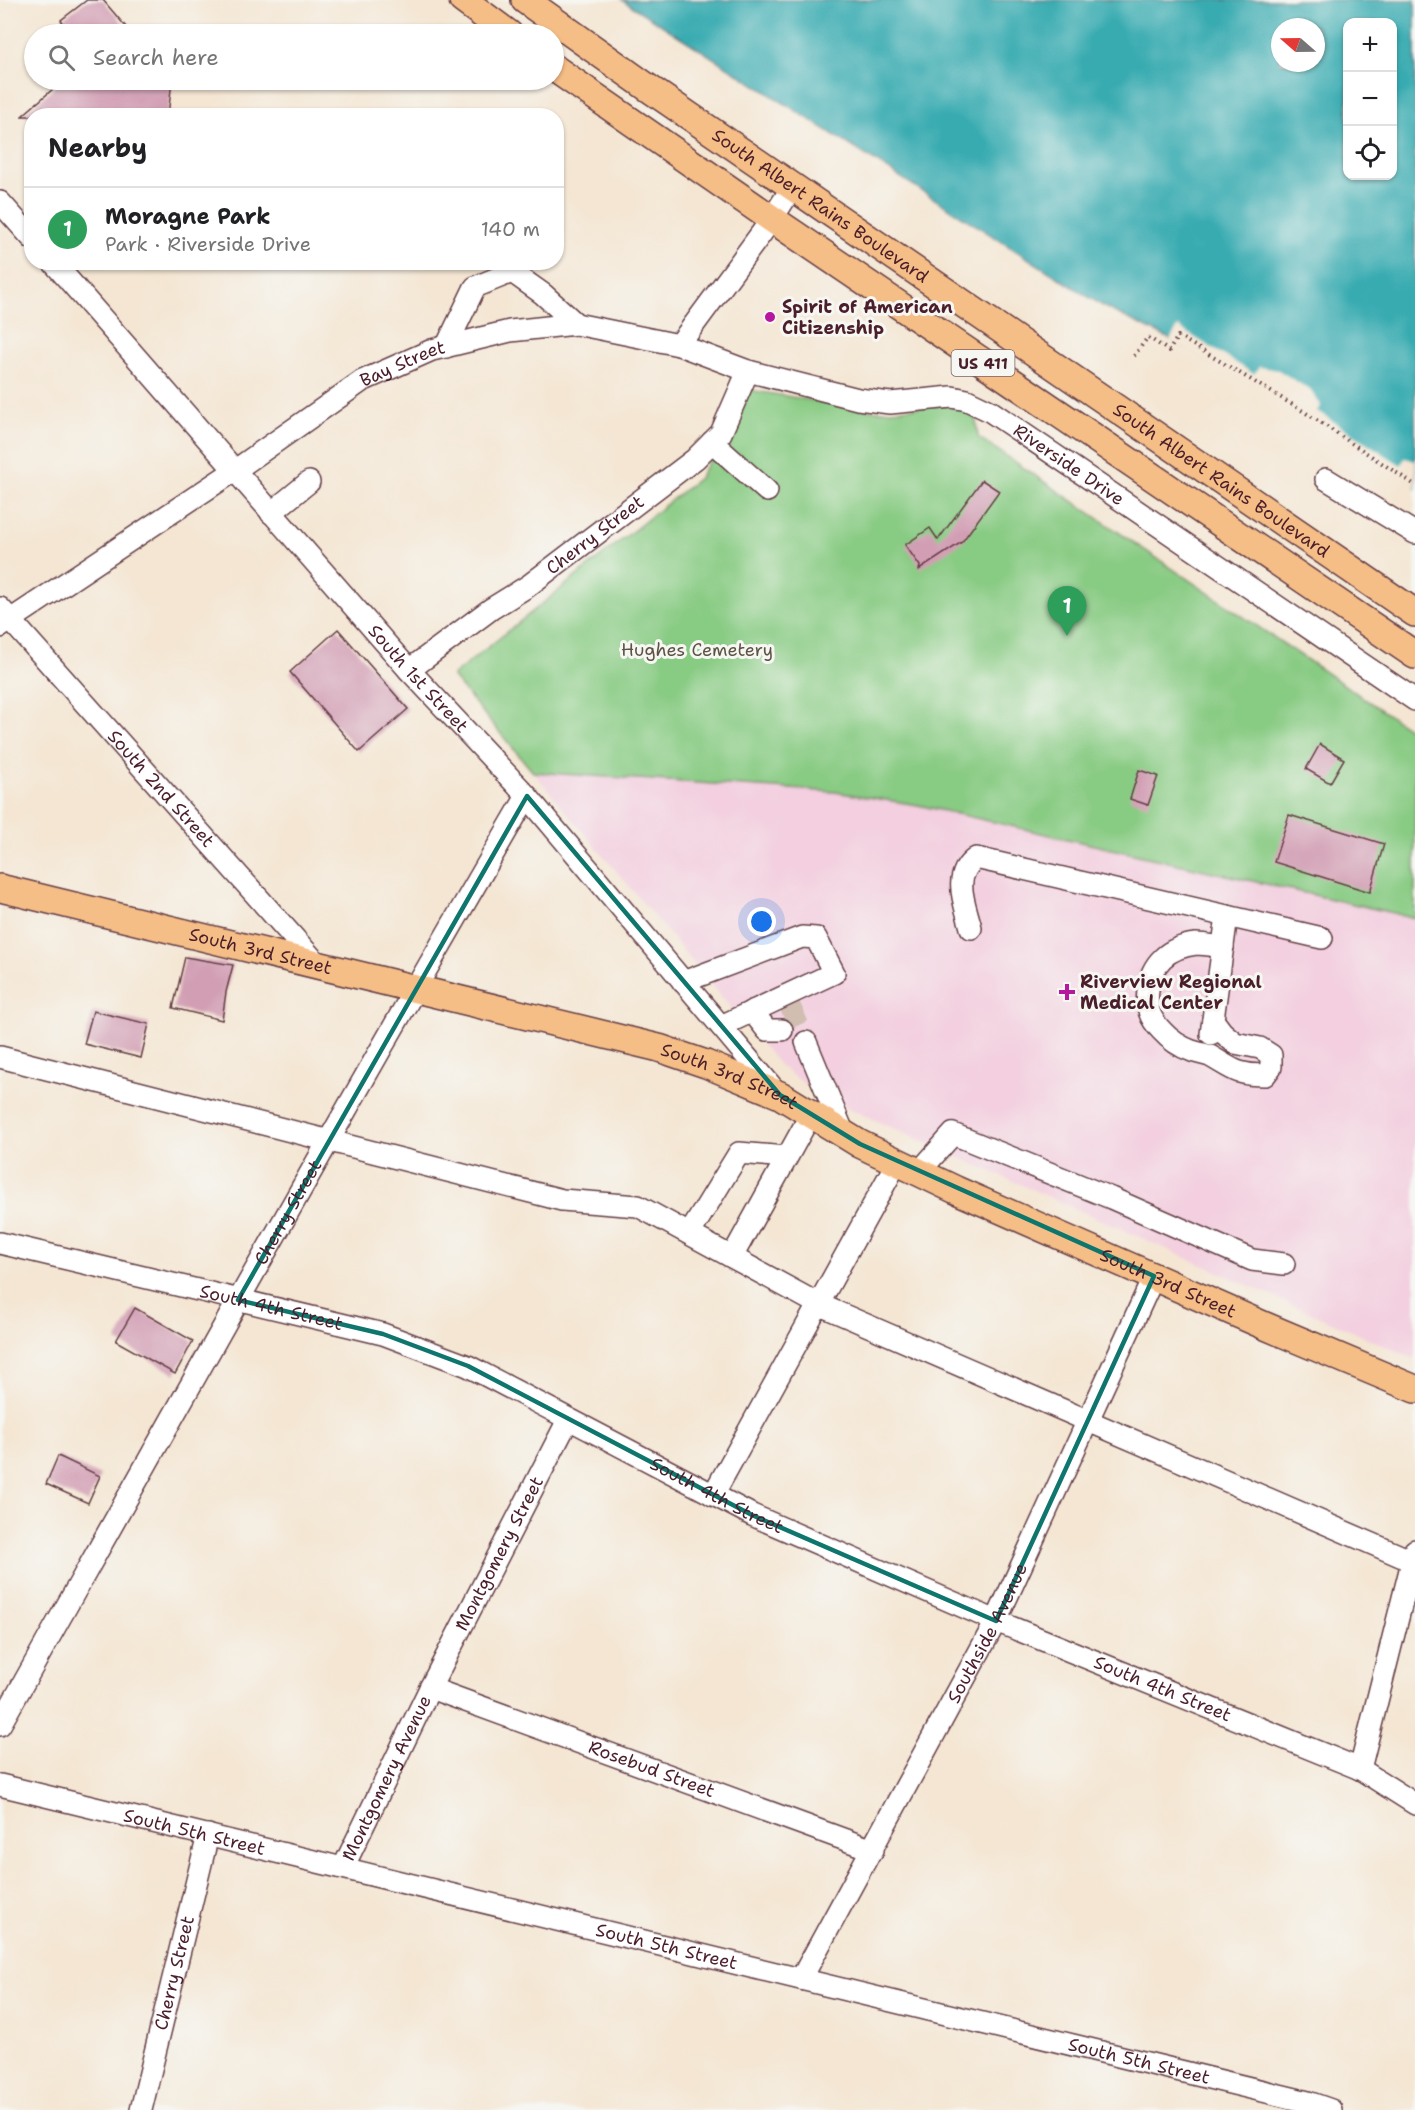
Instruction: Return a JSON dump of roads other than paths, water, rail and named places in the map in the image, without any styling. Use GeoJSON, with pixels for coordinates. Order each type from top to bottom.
{"type":"FeatureCollection","features":[{"type":"Feature","properties":{"kind":"main road"},"geometry":{"type":"LineString","coordinates":[[463,0],[495,24]]}},
{"type":"Feature","properties":{"kind":"main road","name":"South Albert Rains Boulevard"},"geometry":{"type":"LineString","coordinates":[[525,0],[558,24]]}},
{"type":"Feature","properties":{"kind":"main road","name":"South Albert Rains Boulevard"},"geometry":{"type":"LineString","coordinates":[[564,28],[1415,613]]}},
{"type":"Feature","properties":{"kind":"main road","name":"South Albert Rains Boulevard"},"geometry":{"type":"LineString","coordinates":[[564,75],[772,219],[1415,655]]}},
{"type":"Feature","properties":{"kind":"main road","name":"South 3rd Street"},"geometry":{"type":"LineString","coordinates":[[0,888],[659,1048],[706,1064],[780,1095],[844,1134],[908,1167],[1415,1389]]}},
{"type":"Feature","properties":{"kind":"street"},"geometry":{"type":"LineString","coordinates":[[679,345],[772,219],[793,186]]}},
{"type":"Feature","properties":{"kind":"street"},"geometry":{"type":"LineString","coordinates":[[0,202],[24,229]]}},
{"type":"Feature","properties":{"kind":"street","name":"South 1st Street"},"geometry":{"type":"LineString","coordinates":[[60,270],[409,670],[527,796],[780,1095]]}},
{"type":"Feature","properties":{"kind":"street"},"geometry":{"type":"LineString","coordinates":[[446,347],[475,287],[512,272],[543,294],[576,324]]}},
{"type":"Feature","properties":{"kind":"street","name":"Bay Street"},"geometry":{"type":"LineString","coordinates":[[4,618],[234,471],[362,381],[432,350],[510,331],[576,324],[679,345]]}},
{"type":"Feature","properties":{"kind":"street","name":"Riverside Drive"},"geometry":{"type":"LineString","coordinates":[[679,345],[748,371],[858,399],[890,403],[951,397],[967,400],[990,411],[1415,700]]}},
{"type":"Feature","properties":{"kind":"street","name":"Cherry Street"},"geometry":{"type":"LineString","coordinates":[[409,670],[491,609],[528,586],[695,459],[721,433],[748,371]]}},
{"type":"Feature","properties":{"kind":"street"},"geometry":{"type":"LineString","coordinates":[[712,442],[767,491]]}},
{"type":"Feature","properties":{"kind":"street"},"geometry":{"type":"LineString","coordinates":[[1326,479],[1415,533]]}},
{"type":"Feature","properties":{"kind":"street"},"geometry":{"type":"LineString","coordinates":[[271,513],[309,482]]}},
{"type":"Feature","properties":{"kind":"street","name":"South 2nd Street"},"geometry":{"type":"LineString","coordinates":[[4,618],[320,967]]}},
{"type":"Feature","properties":{"kind":"street","name":"Cherry Street"},"geometry":{"type":"LineString","coordinates":[[0,1725],[238,1300],[527,796]]}},
{"type":"Feature","properties":{"kind":"street"},"geometry":{"type":"LineString","coordinates":[[971,927],[961,890],[962,877],[968,864],[976,858],[1322,938]]}},
{"type":"Feature","properties":{"kind":"street"},"geometry":{"type":"LineString","coordinates":[[1208,1055],[1227,916]]}},
{"type":"Feature","properties":{"kind":"street"},"geometry":{"type":"LineString","coordinates":[[683,982],[802,937],[816,938],[834,973],[788,1001],[752,1011],[721,1026]]}},
{"type":"Feature","properties":{"kind":"street"},"geometry":{"type":"LineString","coordinates":[[1213,1020],[1235,1043],[1260,1048],[1271,1055],[1271,1067],[1265,1075],[1247,1075],[1228,1068],[1208,1055],[1175,1043],[1160,1030],[1146,1006],[1149,980],[1154,967],[1163,956],[1177,949],[1197,944],[1223,947]]}},
{"type":"Feature","properties":{"kind":"street"},"geometry":{"type":"LineString","coordinates":[[752,1011],[767,1030],[782,1030]]}},
{"type":"Feature","properties":{"kind":"street"},"geometry":{"type":"LineString","coordinates":[[806,1042],[844,1134]]}},
{"type":"Feature","properties":{"kind":"street"},"geometry":{"type":"LineString","coordinates":[[0,1057],[562,1200],[638,1206],[818,1304],[1088,1422],[1414,1556],[1360,1769]]}},
{"type":"Feature","properties":{"kind":"street"},"geometry":{"type":"LineString","coordinates":[[732,1257],[811,1114]]}},
{"type":"Feature","properties":{"kind":"street"},"geometry":{"type":"LineString","coordinates":[[713,1495],[818,1304],[908,1167],[953,1134],[1111,1198],[1252,1260],[1284,1264]]}},
{"type":"Feature","properties":{"kind":"street"},"geometry":{"type":"LineString","coordinates":[[690,1233],[739,1153],[786,1157]]}},
{"type":"Feature","properties":{"kind":"street","name":"South 4th Street"},"geometry":{"type":"LineString","coordinates":[[0,1243],[383,1334],[468,1366],[752,1515],[996,1621],[1360,1769],[1415,1804]]}},
{"type":"Feature","properties":{"kind":"street","name":"Southside Avenue"},"geometry":{"type":"LineString","coordinates":[[801,1979],[996,1621],[1154,1276]]}},
{"type":"Feature","properties":{"kind":"street","name":"Montgomery Street"},"geometry":{"type":"LineString","coordinates":[[430,1688],[568,1420]]}},
{"type":"Feature","properties":{"kind":"street","name":"Rosebud Street"},"geometry":{"type":"LineString","coordinates":[[430,1688],[873,1850]]}},
{"type":"Feature","properties":{"kind":"street","name":"Montgomery Avenue"},"geometry":{"type":"LineString","coordinates":[[342,1868],[430,1688]]}},
{"type":"Feature","properties":{"kind":"street","name":"South 5th Street"},"geometry":{"type":"LineString","coordinates":[[0,1785],[1331,2110]]}},
{"type":"Feature","properties":{"kind":"street","name":"Cherry Street"},"geometry":{"type":"LineString","coordinates":[[141,2110],[208,1835]]}},
{"type":"Feature","properties":{"kind":"water"},"geometry":{"type":"Polygon","coordinates":[[[622,0],[1415,0],[1415,489],[1172,340],[1106,308],[622,0]]]}},
{"type":"Feature","properties":{"kind":"tunnel"},"geometry":{"type":"LineString","coordinates":[[790,1006],[806,1042]]}},
{"type":"Feature","properties":{"kind":"place","name":"Spirit of American Citizenship"},"geometry":{"type":"Point","coordinates":[770,317]}},
{"type":"Feature","properties":{"kind":"place","name":"Moragne Park"},"geometry":{"type":"Point","coordinates":[1067,636]}},
{"type":"Feature","properties":{"kind":"place","name":"Riverview Regional Medical Center"},"geometry":{"type":"Point","coordinates":[1067,992]}},
{"type":"Feature","properties":{"kind":"park label","name":"Hughes Cemetery"},"geometry":{"type":"Point","coordinates":[697,650]}}]}
